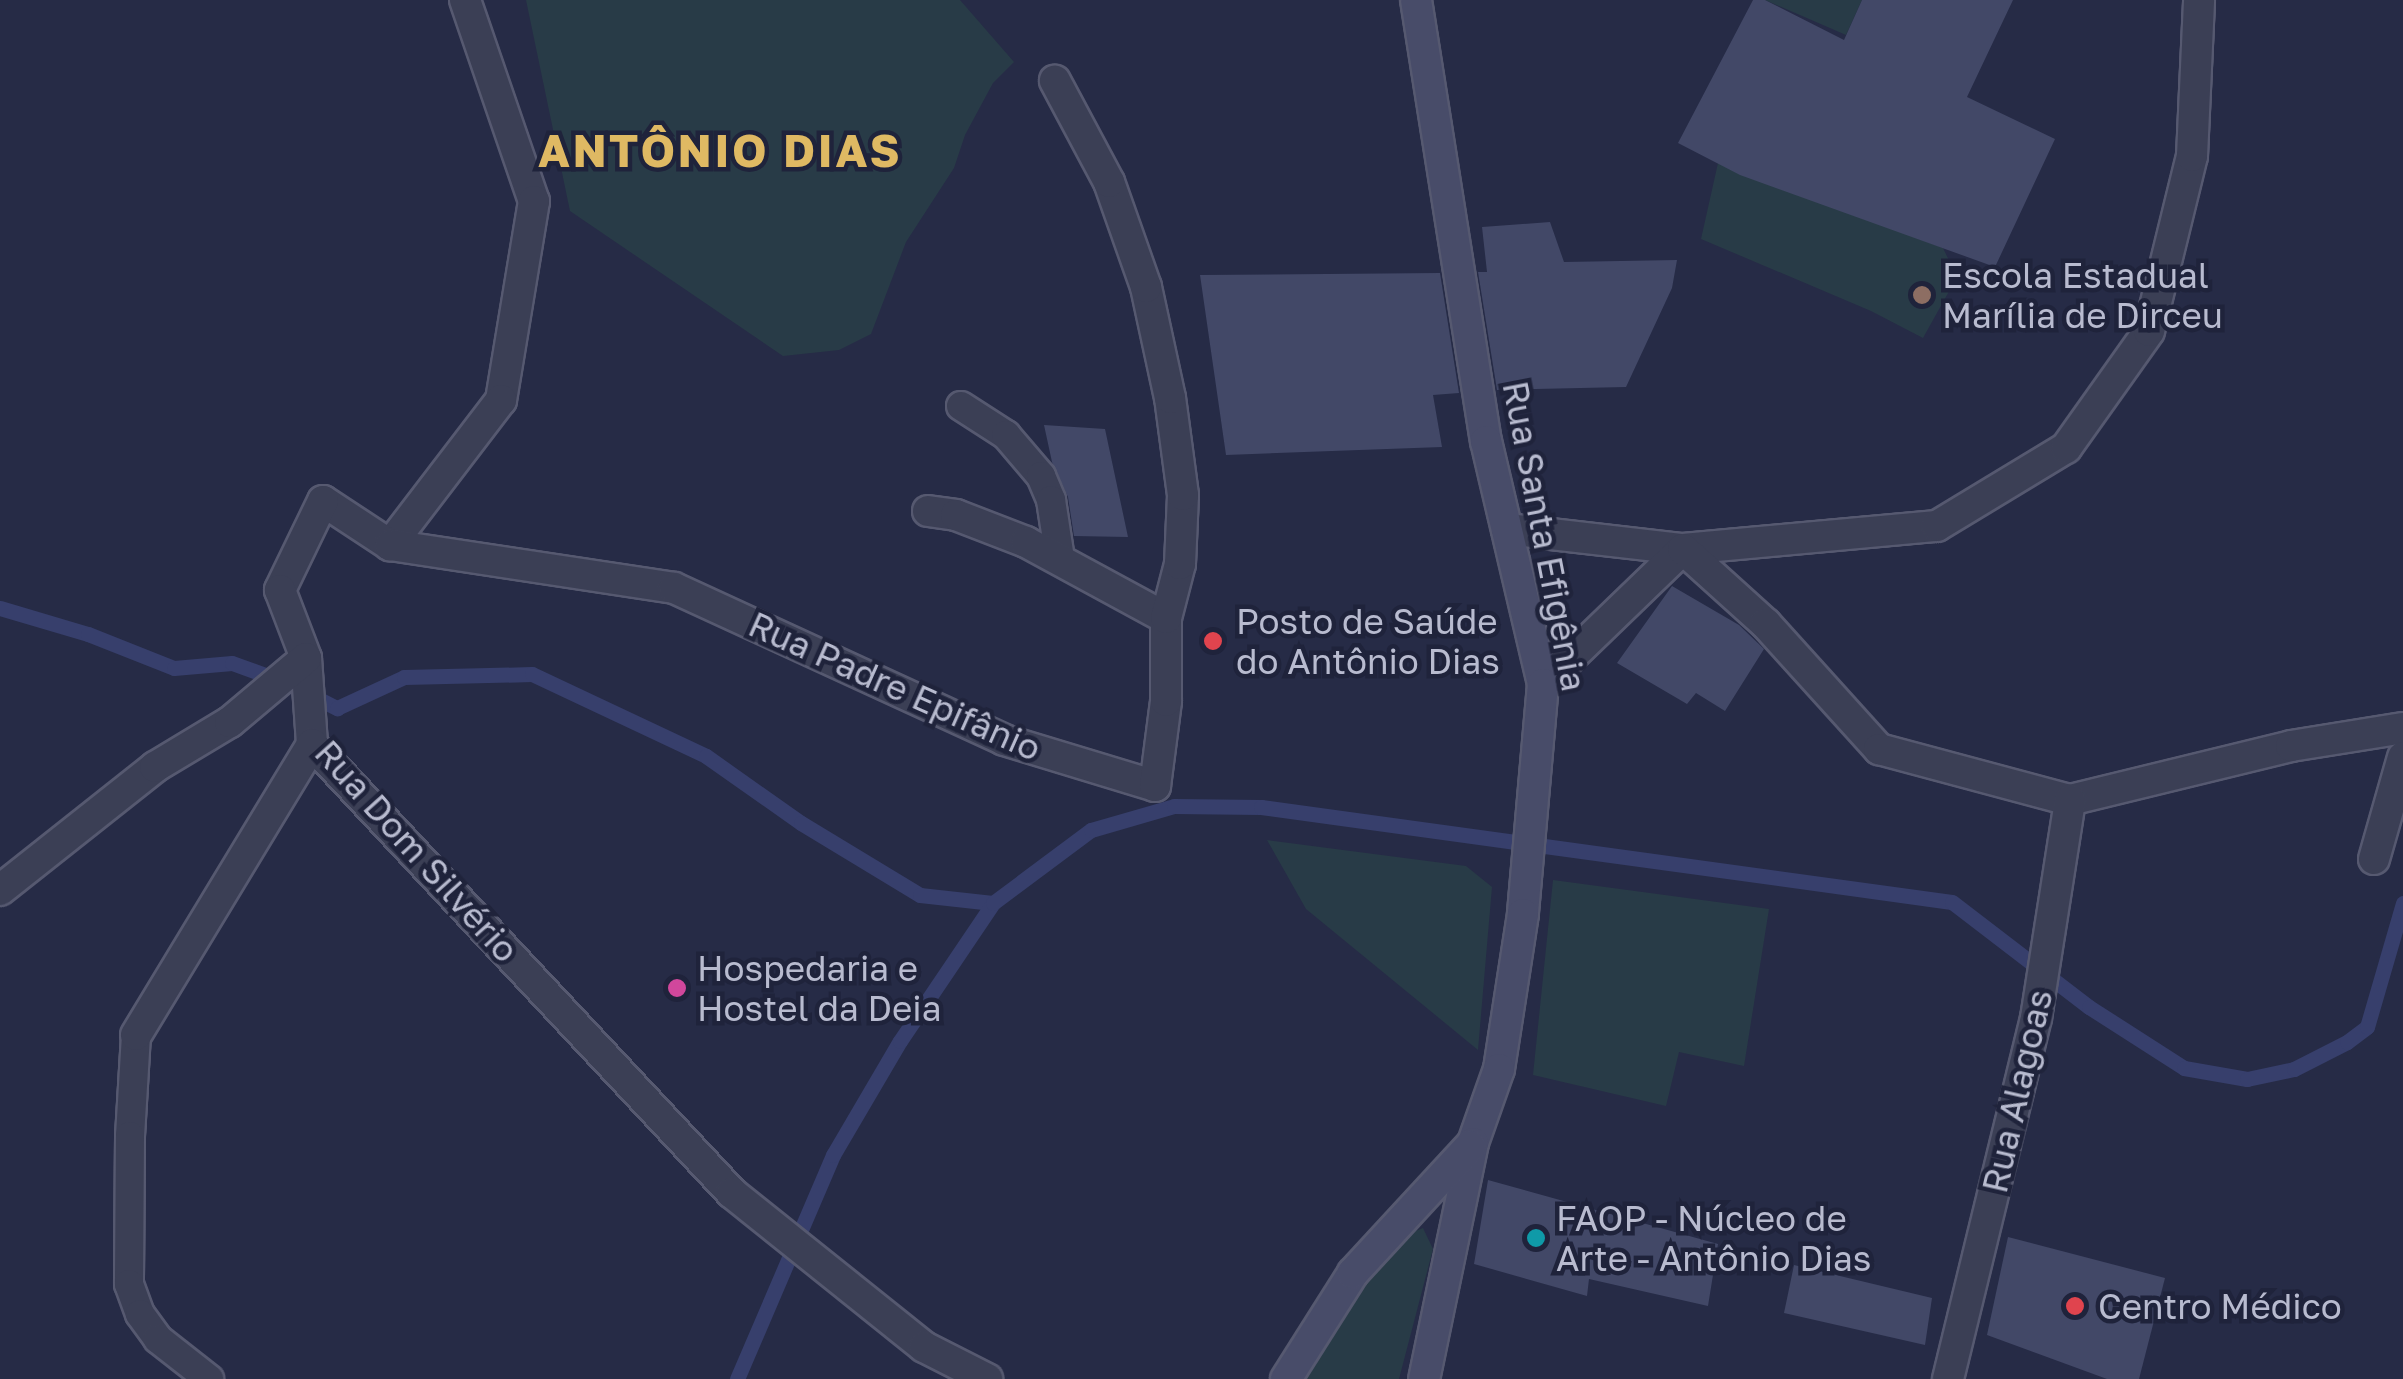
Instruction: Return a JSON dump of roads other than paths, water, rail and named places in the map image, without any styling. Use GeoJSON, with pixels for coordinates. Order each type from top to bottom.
{"type":"FeatureCollection","features":[{"type":"Feature","properties":{"kind":"street"},"geometry":{"type":"LineString","coordinates":[[390,545],[501,400],[534,201],[465,0]]}},
{"type":"Feature","properties":{"kind":"street","name":"Rua Santa Efigênia"},"geometry":{"type":"LineString","coordinates":[[1416,0],[1486,441],[1543,684],[1523,914],[1499,1068],[1472,1143]]}},
{"type":"Feature","properties":{"kind":"street"},"geometry":{"type":"LineString","coordinates":[[1507,529],[1683,549],[1938,526],[2066,448],[2149,331],[2192,156],[2199,0]]}},
{"type":"Feature","properties":{"kind":"street","name":"Rua Padre Epifânio"},"geometry":{"type":"LineString","coordinates":[[390,545],[674,588],[1004,740],[1155,786],[1166,701],[1166,618],[1180,564],[1183,495],[1170,398],[1146,287],[1109,182],[1055,82]]}},
{"type":"Feature","properties":{"kind":"street","name":"Rua Dom Silvério"},"geometry":{"type":"LineString","coordinates":[[390,545],[323,501],[280,590],[306,658],[312,744],[732,1193],[924,1346],[987,1379]]}},
{"type":"Feature","properties":{"kind":"street"},"geometry":{"type":"LineString","coordinates":[[928,510],[992,527],[1060,559],[1166,618]]}},
{"type":"Feature","properties":{"kind":"street"},"geometry":{"type":"LineString","coordinates":[[1543,684],[1683,549]]}},
{"type":"Feature","properties":{"kind":"street"},"geometry":{"type":"LineString","coordinates":[[1683,549],[1766,624],[1878,749],[2070,800],[2292,746],[2403,728]]}},
{"type":"Feature","properties":{"kind":"street"},"geometry":{"type":"LineString","coordinates":[[0,890],[155,767],[230,722],[306,658]]}},
{"type":"Feature","properties":{"kind":"street"},"geometry":{"type":"LineString","coordinates":[[136,1035],[312,744]]}},
{"type":"Feature","properties":{"kind":"street"},"geometry":{"type":"LineString","coordinates":[[2374,858],[2403,757]]}},
{"type":"Feature","properties":{"kind":"street","name":"Rua Alagoas"},"geometry":{"type":"LineString","coordinates":[[1948,1379],[2036,1018],[2070,800]]}},
{"type":"Feature","properties":{"kind":"street"},"geometry":{"type":"LineString","coordinates":[[1286,1379],[1353,1273],[1472,1143]]}},
{"type":"Feature","properties":{"kind":"street"},"geometry":{"type":"LineString","coordinates":[[1424,1379],[1472,1143]]}},
{"type":"Feature","properties":{"kind":"lane"},"geometry":{"type":"LineString","coordinates":[[961,406],[1006,435],[1041,476],[1051,500],[1060,559]]}},
{"type":"Feature","properties":{"kind":"lane"},"geometry":{"type":"LineString","coordinates":[[136,1035],[130,1136],[130,1284],[140,1314],[158,1339],[209,1379]]}},
{"type":"Feature","properties":{"kind":"waterway"},"geometry":{"type":"LineString","coordinates":[[0,608],[88,634],[174,668],[232,663],[282,681]]}},
{"type":"Feature","properties":{"kind":"waterway"},"geometry":{"type":"LineString","coordinates":[[307,693],[337,708],[404,677],[532,674],[706,756],[801,823],[920,895],[993,903]]}},
{"type":"Feature","properties":{"kind":"waterway"},"geometry":{"type":"LineString","coordinates":[[737,1379],[833,1155],[900,1041],[993,903],[1091,830],[1174,806],[1261,807],[1952,902],[2089,1007],[2184,1068],[2247,1079],[2294,1069],[2347,1042],[2367,1027],[2403,903]]}},
{"type":"Feature","properties":{"kind":"place","name":"Escola Estadual Marília de Dirceu"},"geometry":{"type":"Point","coordinates":[1922,295]}},
{"type":"Feature","properties":{"kind":"place","name":"Posto de Saúde do Antônio Dias"},"geometry":{"type":"Point","coordinates":[1213,641]}},
{"type":"Feature","properties":{"kind":"place","name":"Hospedaria e Hostel da Deia"},"geometry":{"type":"Point","coordinates":[677,988]}},
{"type":"Feature","properties":{"kind":"place","name":"FAOP - Núcleo de Arte - Antônio Dias"},"geometry":{"type":"Point","coordinates":[1536,1238]}},
{"type":"Feature","properties":{"kind":"place","name":"Centro Médico"},"geometry":{"type":"Point","coordinates":[2075,1306]}},
{"type":"Feature","properties":{"kind":"district","name":"ANTÔNIO DIAS"},"geometry":{"type":"Point","coordinates":[720,151]}}]}
